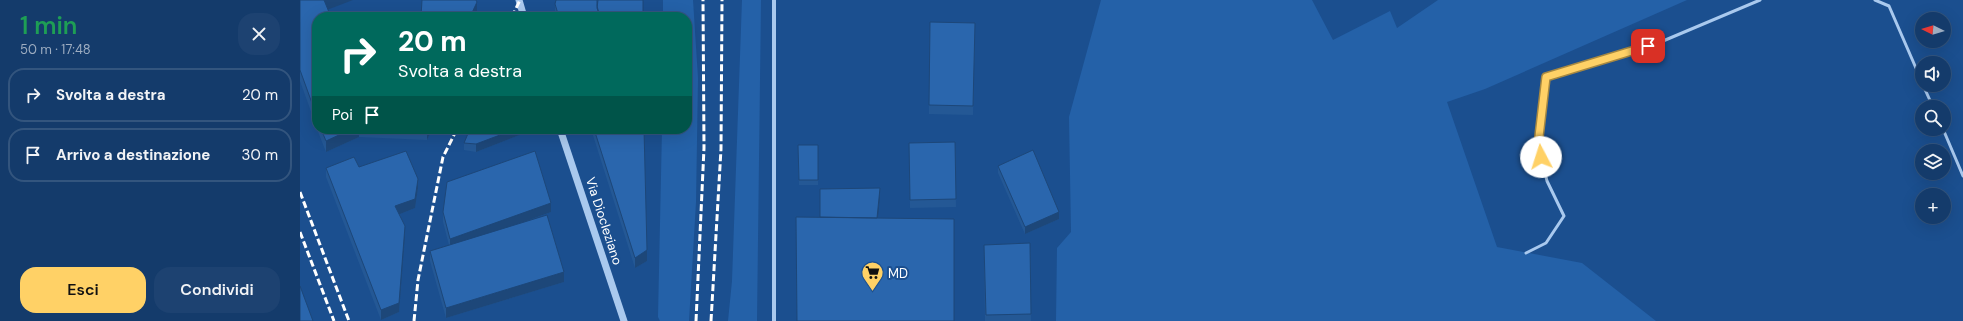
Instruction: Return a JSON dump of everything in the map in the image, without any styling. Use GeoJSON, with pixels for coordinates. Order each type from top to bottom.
{"type":"FeatureCollection","features":[{"type":"Feature","properties":{"kind":"street"},"geometry":{"type":"LineString","coordinates":[[519,0],[523,12]]}},
{"type":"Feature","properties":{"kind":"street"},"geometry":{"type":"LineString","coordinates":[[774,0],[774,321]]}},
{"type":"Feature","properties":{"kind":"street","name":"Via Diocleziano"},"geometry":{"type":"LineString","coordinates":[[562,134],[624,321]]}},
{"type":"Feature","properties":{"kind":"lane"},"geometry":{"type":"LineString","coordinates":[[1526,253],[1546,243],[1564,216],[1547,181],[1538,145],[1546,77],[1663,42],[1760,0]]}},
{"type":"Feature","properties":{"kind":"lane"},"geometry":{"type":"LineString","coordinates":[[1875,0],[1889,6],[1915,66]]}},
{"type":"Feature","properties":{"kind":"lane"},"geometry":{"type":"LineString","coordinates":[[1945,136],[1963,176]]}},
{"type":"Feature","properties":{"kind":"shaded area"},"geometry":{"type":"Polygon","coordinates":[[[663,0],[693,0],[698,78],[696,202],[689,321],[660,321],[658,317],[662,134],[692,134],[692,12],[663,12],[663,0]]]}},
{"type":"Feature","properties":{"kind":"shaded area"},"geometry":{"type":"Polygon","coordinates":[[[742,0],[761,0],[757,321],[728,321],[732,281],[742,0]]]}},
{"type":"Feature","properties":{"kind":"shaded area"},"geometry":{"type":"Polygon","coordinates":[[[1101,0],[1312,0],[1333,40],[1390,11],[1397,28],[1438,0],[1687,0],[1485,89],[1447,102],[1497,247],[1582,263],[1656,321],[1056,321],[1057,248],[1071,232],[1069,117],[1101,0]]]}},
{"type":"Feature","properties":{"kind":"building"},"geometry":{"type":"Polygon","coordinates":[[[300,0],[324,0],[329,12],[312,12],[312,103],[300,70],[300,0]]]}},
{"type":"Feature","properties":{"kind":"building"},"geometry":{"type":"Polygon","coordinates":[[[422,0],[476,0],[477,2],[472,12],[421,12],[422,0]]]}},
{"type":"Feature","properties":{"kind":"building"},"geometry":{"type":"Polygon","coordinates":[[[556,0],[597,0],[599,12],[557,12],[555,4],[556,0]]]}},
{"type":"Feature","properties":{"kind":"building"},"geometry":{"type":"Polygon","coordinates":[[[598,0],[643,0],[643,12],[598,12],[597,8],[598,0]]]}},
{"type":"Feature","properties":{"kind":"building"},"geometry":{"type":"Polygon","coordinates":[[[930,22],[975,23],[973,106],[929,105],[930,22]]]}},
{"type":"Feature","properties":{"kind":"building"},"geometry":{"type":"Polygon","coordinates":[[[323,134],[341,134],[326,141],[323,134]]]}},
{"type":"Feature","properties":{"kind":"building"},"geometry":{"type":"Polygon","coordinates":[[[468,134],[503,134],[476,144],[464,143],[468,134]]]}},
{"type":"Feature","properties":{"kind":"building"},"geometry":{"type":"Polygon","coordinates":[[[596,134],[644,134],[647,250],[635,258],[596,134]]]}},
{"type":"Feature","properties":{"kind":"building"},"geometry":{"type":"Polygon","coordinates":[[[955,142],[956,199],[910,200],[909,143],[955,142]]]}},
{"type":"Feature","properties":{"kind":"building"},"geometry":{"type":"Polygon","coordinates":[[[798,145],[818,145],[818,180],[799,180],[798,145]]]}},
{"type":"Feature","properties":{"kind":"building"},"geometry":{"type":"Polygon","coordinates":[[[1033,150],[1059,212],[1025,227],[998,166],[1033,150]]]}},
{"type":"Feature","properties":{"kind":"building"},"geometry":{"type":"Polygon","coordinates":[[[406,151],[418,179],[415,199],[395,206],[405,226],[399,303],[381,310],[326,168],[354,157],[359,167],[406,151]]]}},
{"type":"Feature","properties":{"kind":"building"},"geometry":{"type":"Polygon","coordinates":[[[535,151],[551,203],[450,239],[443,212],[447,182],[535,151]]]}},
{"type":"Feature","properties":{"kind":"building"},"geometry":{"type":"Polygon","coordinates":[[[880,188],[877,218],[820,217],[820,189],[880,188]]]}},
{"type":"Feature","properties":{"kind":"building"},"geometry":{"type":"Polygon","coordinates":[[[547,215],[564,272],[446,308],[430,251],[547,215]]]}},
{"type":"Feature","properties":{"kind":"building"},"geometry":{"type":"Polygon","coordinates":[[[796,217],[954,219],[954,321],[797,321],[796,217]]]}},
{"type":"Feature","properties":{"kind":"building"},"geometry":{"type":"Polygon","coordinates":[[[1030,243],[1031,314],[986,315],[984,245],[1030,243]]]}},
{"type":"Feature","properties":{"kind":"building"},"geometry":{"type":"Polygon","coordinates":[[[300,286],[313,321],[300,321],[300,286]]]}},
{"type":"Feature","properties":{"kind":"railway"},"geometry":{"type":"LineString","coordinates":[[514,12],[520,0]]}},
{"type":"Feature","properties":{"kind":"railway"},"geometry":{"type":"LineString","coordinates":[[696,321],[704,148],[703,0]]}},
{"type":"Feature","properties":{"kind":"railway"},"geometry":{"type":"LineString","coordinates":[[711,321],[721,149],[722,0]]}},
{"type":"Feature","properties":{"kind":"railway"},"geometry":{"type":"LineString","coordinates":[[414,321],[418,280],[443,157],[454,134]]}},
{"type":"Feature","properties":{"kind":"railway"},"geometry":{"type":"LineString","coordinates":[[300,192],[349,321]]}},
{"type":"Feature","properties":{"kind":"railway"},"geometry":{"type":"LineString","coordinates":[[300,232],[334,321]]}},
{"type":"Feature","properties":{"kind":"place","name":"MD"},"geometry":{"type":"Point","coordinates":[873,292]}},
{"type":"Feature","properties":{"kind":"route"},"geometry":{"type":"LineString","coordinates":[[1541,157],[1538,145],[1546,77],[1648,46]]}}]}
